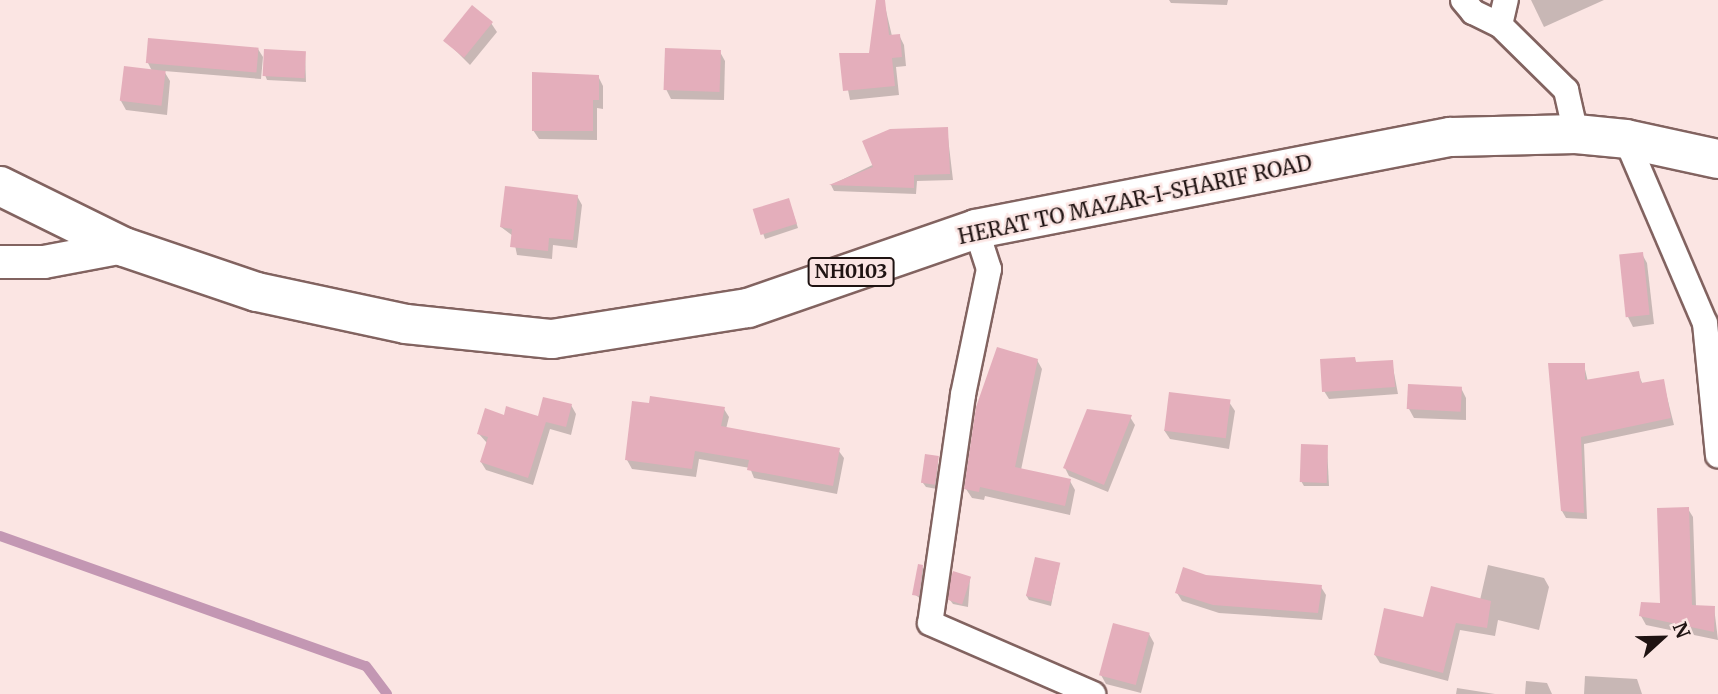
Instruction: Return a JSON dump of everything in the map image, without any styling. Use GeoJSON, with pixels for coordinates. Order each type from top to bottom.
{"type":"FeatureCollection","features":[{"type":"Feature","properties":{"kind":"highway","name":"HERAT TO MAZAR-I-SHARIF ROAD"},"geometry":{"type":"LineString","coordinates":[[0,186],[124,247],[257,292],[406,324],[552,339],[748,308],[976,229],[1450,137],[1576,134],[1626,139],[1718,159]]}},
{"type":"Feature","properties":{"kind":"street"},"geometry":{"type":"LineString","coordinates":[[1463,0],[1473,12],[1500,25],[1566,90],[1576,134]]}},
{"type":"Feature","properties":{"kind":"street"},"geometry":{"type":"LineString","coordinates":[[1500,25],[1506,0]]}},
{"type":"Feature","properties":{"kind":"street"},"geometry":{"type":"LineString","coordinates":[[1626,139],[1705,323],[1718,455]]}},
{"type":"Feature","properties":{"kind":"street"},"geometry":{"type":"LineString","coordinates":[[976,229],[989,269],[963,395],[930,624],[1093,694]]}},
{"type":"Feature","properties":{"kind":"street"},"geometry":{"type":"LineString","coordinates":[[0,262],[44,262],[124,247]]}},
{"type":"Feature","properties":{"kind":"building"},"geometry":{"type":"Polygon","coordinates":[[[876,0],[885,0],[889,35],[900,34],[902,57],[892,58],[895,86],[843,91],[839,53],[869,53],[876,0]]]}},
{"type":"Feature","properties":{"kind":"building"},"geometry":{"type":"Polygon","coordinates":[[[472,5],[493,22],[464,58],[443,41],[472,5]]]}},
{"type":"Feature","properties":{"kind":"building"},"geometry":{"type":"Polygon","coordinates":[[[148,38],[259,48],[256,73],[146,63],[148,38]]]}},
{"type":"Feature","properties":{"kind":"building"},"geometry":{"type":"Polygon","coordinates":[[[665,48],[721,50],[720,92],[664,90],[665,48]]]}},
{"type":"Feature","properties":{"kind":"building"},"geometry":{"type":"Polygon","coordinates":[[[264,49],[306,51],[305,78],[263,76],[264,49]]]}},
{"type":"Feature","properties":{"kind":"building"},"geometry":{"type":"Polygon","coordinates":[[[124,66],[166,71],[161,106],[120,101],[124,66]]]}},
{"type":"Feature","properties":{"kind":"building"},"geometry":{"type":"Polygon","coordinates":[[[532,72],[599,75],[599,100],[593,100],[593,131],[532,131],[532,72]]]}},
{"type":"Feature","properties":{"kind":"building"},"geometry":{"type":"Polygon","coordinates":[[[948,127],[950,174],[914,175],[914,188],[829,185],[873,167],[862,141],[890,129],[948,127]]]}},
{"type":"Feature","properties":{"kind":"building"},"geometry":{"type":"Polygon","coordinates":[[[505,186],[578,195],[573,240],[549,238],[548,251],[510,247],[512,229],[500,227],[505,186]]]}},
{"type":"Feature","properties":{"kind":"building"},"geometry":{"type":"Polygon","coordinates":[[[789,198],[797,224],[761,235],[753,209],[789,198]]]}},
{"type":"Feature","properties":{"kind":"building"},"geometry":{"type":"Polygon","coordinates":[[[1643,252],[1650,315],[1626,317],[1619,255],[1643,252]]]}},
{"type":"Feature","properties":{"kind":"building"},"geometry":{"type":"Polygon","coordinates":[[[997,347],[1038,359],[1015,467],[1071,479],[1065,506],[980,487],[979,492],[964,489],[976,407],[997,347]]]}},
{"type":"Feature","properties":{"kind":"building"},"geometry":{"type":"Polygon","coordinates":[[[1355,357],[1356,362],[1393,360],[1395,387],[1322,392],[1320,359],[1355,357]]]}},
{"type":"Feature","properties":{"kind":"building"},"geometry":{"type":"Polygon","coordinates":[[[1548,363],[1585,363],[1585,380],[1639,371],[1641,383],[1664,379],[1671,418],[1581,437],[1584,513],[1561,511],[1548,363]]]}},
{"type":"Feature","properties":{"kind":"building"},"geometry":{"type":"Polygon","coordinates":[[[1408,384],[1462,387],[1461,412],[1407,409],[1408,384]]]}},
{"type":"Feature","properties":{"kind":"building"},"geometry":{"type":"Polygon","coordinates":[[[1169,392],[1231,400],[1226,438],[1164,431],[1169,392]]]}},
{"type":"Feature","properties":{"kind":"building"},"geometry":{"type":"Polygon","coordinates":[[[650,396],[725,407],[721,426],[840,448],[833,486],[747,470],[749,460],[695,451],[692,469],[625,460],[632,401],[649,403],[650,396]]]}},
{"type":"Feature","properties":{"kind":"building"},"geometry":{"type":"Polygon","coordinates":[[[543,397],[572,404],[566,427],[546,422],[528,478],[480,462],[488,437],[477,434],[485,408],[504,415],[506,406],[538,416],[543,397]]]}},
{"type":"Feature","properties":{"kind":"building"},"geometry":{"type":"Polygon","coordinates":[[[1087,409],[1132,415],[1104,485],[1063,468],[1087,409]]]}},
{"type":"Feature","properties":{"kind":"building"},"geometry":{"type":"Polygon","coordinates":[[[1301,444],[1328,445],[1327,483],[1300,482],[1301,444]]]}},
{"type":"Feature","properties":{"kind":"building"},"geometry":{"type":"Polygon","coordinates":[[[925,454],[939,456],[935,485],[921,483],[925,454]]]}},
{"type":"Feature","properties":{"kind":"building"},"geometry":{"type":"Polygon","coordinates":[[[1689,507],[1692,605],[1715,606],[1714,632],[1639,616],[1641,602],[1660,603],[1657,508],[1689,507]]]}},
{"type":"Feature","properties":{"kind":"building"},"geometry":{"type":"Polygon","coordinates":[[[1035,557],[1060,563],[1051,602],[1026,596],[1035,557]]]}},
{"type":"Feature","properties":{"kind":"building"},"geometry":{"type":"Polygon","coordinates":[[[918,564],[923,565],[919,596],[912,595],[918,564]]]}},
{"type":"Feature","properties":{"kind":"building"},"geometry":{"type":"Polygon","coordinates":[[[1183,567],[1206,575],[1322,585],[1318,613],[1213,605],[1175,593],[1183,567]]]}},
{"type":"Feature","properties":{"kind":"building"},"geometry":{"type":"Polygon","coordinates":[[[953,571],[971,577],[962,604],[944,599],[953,571]]]}},
{"type":"Feature","properties":{"kind":"building"},"geometry":{"type":"Polygon","coordinates":[[[1431,586],[1491,601],[1487,628],[1456,623],[1443,673],[1374,655],[1384,608],[1423,617],[1431,586]]]}},
{"type":"Feature","properties":{"kind":"building"},"geometry":{"type":"Polygon","coordinates":[[[1113,623],[1150,633],[1136,685],[1099,675],[1113,623]]]}},
{"type":"Feature","properties":{"kind":"waterway"},"geometry":{"type":"LineString","coordinates":[[0,536],[366,666],[387,694]]}}]}
